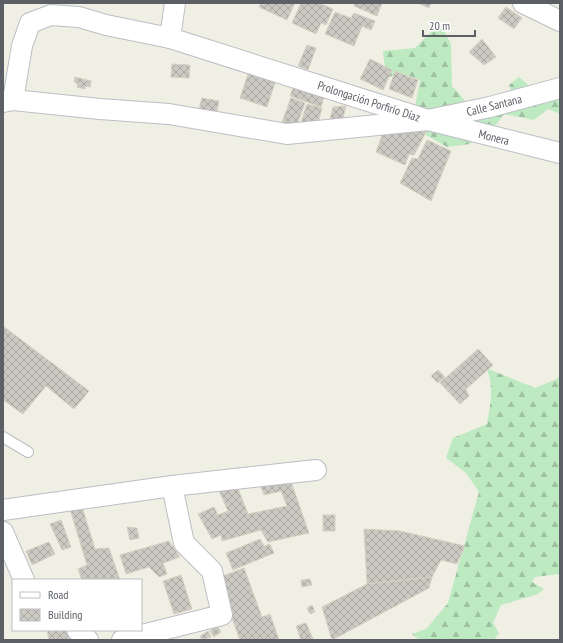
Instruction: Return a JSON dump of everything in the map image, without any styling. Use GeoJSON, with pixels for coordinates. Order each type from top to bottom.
{"type":"FeatureCollection","features":[{"type":"Feature","properties":{"kind":"street"},"geometry":{"type":"LineString","coordinates":[[170,38],[175,3]]}},
{"type":"Feature","properties":{"kind":"street"},"geometry":{"type":"LineString","coordinates":[[523,3],[560,21]]}},
{"type":"Feature","properties":{"kind":"street","name":"Prolongación Porfirio Díaz"},"geometry":{"type":"LineString","coordinates":[[51,15],[78,17],[106,25],[170,38],[428,120],[287,134],[169,114],[8,101],[11,64],[22,46],[30,23],[51,15]]}},
{"type":"Feature","properties":{"kind":"street","name":"Calle Santana"},"geometry":{"type":"LineString","coordinates":[[428,120],[490,107],[560,88]]}},
{"type":"Feature","properties":{"kind":"street","name":"Monera"},"geometry":{"type":"LineString","coordinates":[[428,120],[560,153]]}},
{"type":"Feature","properties":{"kind":"street"},"geometry":{"type":"LineString","coordinates":[[3,510],[172,486],[316,470]]}},
{"type":"Feature","properties":{"kind":"street"},"geometry":{"type":"LineString","coordinates":[[122,640],[180,633],[222,615],[212,572],[184,542],[172,486]]}},
{"type":"Feature","properties":{"kind":"street"},"geometry":{"type":"LineString","coordinates":[[3,532],[24,579]]}},
{"type":"Feature","properties":{"kind":"street"},"geometry":{"type":"LineString","coordinates":[[78,631],[88,640]]}},
{"type":"Feature","properties":{"kind":"lane"},"geometry":{"type":"LineString","coordinates":[[3,437],[28,452]]}},
{"type":"Feature","properties":{"kind":"green space"},"geometry":{"type":"Polygon","coordinates":[[[436,27],[444,30],[451,44],[452,86],[469,105],[512,92],[509,85],[519,77],[532,88],[560,90],[560,114],[548,109],[534,120],[504,114],[497,124],[491,126],[470,144],[447,147],[426,135],[414,112],[420,80],[399,72],[386,79],[383,51],[415,48],[436,27]]]}},
{"type":"Feature","properties":{"kind":"green space"},"geometry":{"type":"Polygon","coordinates":[[[486,368],[535,388],[557,379],[560,375],[560,574],[535,577],[532,582],[544,589],[538,594],[501,605],[493,623],[499,633],[494,640],[420,640],[412,634],[426,629],[448,603],[479,492],[466,473],[446,458],[453,438],[487,424],[491,389],[489,375],[486,368]]]}},
{"type":"Feature","properties":{"kind":"building"},"geometry":{"type":"Polygon","coordinates":[[[261,3],[295,3],[287,20],[259,7],[261,3]]]}},
{"type":"Feature","properties":{"kind":"building"},"geometry":{"type":"Polygon","coordinates":[[[301,3],[319,3],[333,9],[326,25],[321,23],[316,34],[292,23],[301,3]]]}},
{"type":"Feature","properties":{"kind":"building"},"geometry":{"type":"Polygon","coordinates":[[[355,3],[382,3],[377,16],[354,6],[355,3]]]}},
{"type":"Feature","properties":{"kind":"building"},"geometry":{"type":"Polygon","coordinates":[[[418,3],[431,3],[429,8],[418,3]]]}},
{"type":"Feature","properties":{"kind":"building"},"geometry":{"type":"Polygon","coordinates":[[[506,7],[522,18],[514,29],[498,18],[506,7]]]}},
{"type":"Feature","properties":{"kind":"building"},"geometry":{"type":"Polygon","coordinates":[[[335,12],[351,18],[354,13],[375,21],[371,30],[362,26],[354,46],[325,34],[335,12]]]}},
{"type":"Feature","properties":{"kind":"building"},"geometry":{"type":"Polygon","coordinates":[[[482,39],[496,57],[484,65],[469,52],[482,39]]]}},
{"type":"Feature","properties":{"kind":"building"},"geometry":{"type":"Polygon","coordinates":[[[307,45],[316,48],[308,70],[298,66],[307,45]]]}},
{"type":"Feature","properties":{"kind":"building"},"geometry":{"type":"Polygon","coordinates":[[[370,59],[392,70],[383,90],[360,79],[370,59]]]}},
{"type":"Feature","properties":{"kind":"building"},"geometry":{"type":"Polygon","coordinates":[[[172,64],[190,65],[189,78],[171,77],[172,64]]]}},
{"type":"Feature","properties":{"kind":"building"},"geometry":{"type":"Polygon","coordinates":[[[251,65],[278,74],[267,107],[240,98],[251,65]]]}},
{"type":"Feature","properties":{"kind":"building"},"geometry":{"type":"Polygon","coordinates":[[[395,71],[418,80],[412,98],[389,89],[395,71]]]}},
{"type":"Feature","properties":{"kind":"building"},"geometry":{"type":"Polygon","coordinates":[[[75,77],[91,81],[90,87],[86,86],[85,89],[77,87],[78,84],[74,82],[75,77]]]}},
{"type":"Feature","properties":{"kind":"building"},"geometry":{"type":"Polygon","coordinates":[[[296,80],[326,91],[321,107],[290,96],[296,80]]]}},
{"type":"Feature","properties":{"kind":"building"},"geometry":{"type":"Polygon","coordinates":[[[202,98],[219,101],[216,117],[198,113],[202,98]]]}},
{"type":"Feature","properties":{"kind":"building"},"geometry":{"type":"Polygon","coordinates":[[[291,98],[305,103],[297,125],[281,125],[291,98]]]}},
{"type":"Feature","properties":{"kind":"building"},"geometry":{"type":"Polygon","coordinates":[[[307,104],[322,108],[317,127],[301,122],[307,104]]]}},
{"type":"Feature","properties":{"kind":"building"},"geometry":{"type":"Polygon","coordinates":[[[346,106],[342,122],[329,124],[333,107],[346,106]]]}},
{"type":"Feature","properties":{"kind":"building"},"geometry":{"type":"Polygon","coordinates":[[[387,122],[427,130],[414,155],[409,154],[405,165],[376,152],[387,122]]]}},
{"type":"Feature","properties":{"kind":"building"},"geometry":{"type":"Polygon","coordinates":[[[427,140],[451,151],[431,201],[400,183],[412,158],[418,159],[427,140]]]}},
{"type":"Feature","properties":{"kind":"building"},"geometry":{"type":"Polygon","coordinates":[[[3,326],[89,391],[74,409],[46,386],[23,414],[3,400],[3,326]]]}},
{"type":"Feature","properties":{"kind":"building"},"geometry":{"type":"Polygon","coordinates":[[[478,349],[493,365],[466,389],[469,396],[460,404],[440,383],[478,349]]]}},
{"type":"Feature","properties":{"kind":"building"},"geometry":{"type":"Polygon","coordinates":[[[438,370],[445,377],[438,383],[431,376],[438,370]]]}},
{"type":"Feature","properties":{"kind":"building"},"geometry":{"type":"Polygon","coordinates":[[[289,476],[309,533],[268,542],[261,530],[222,541],[221,535],[212,539],[198,514],[214,507],[218,515],[228,511],[216,484],[235,481],[248,514],[287,506],[281,491],[264,495],[258,479],[289,476]]]}},
{"type":"Feature","properties":{"kind":"building"},"geometry":{"type":"Polygon","coordinates":[[[81,503],[95,549],[109,548],[120,579],[82,579],[78,569],[87,565],[69,506],[81,503]]]}},
{"type":"Feature","properties":{"kind":"building"},"geometry":{"type":"Polygon","coordinates":[[[323,515],[335,515],[335,531],[323,531],[323,515]]]}},
{"type":"Feature","properties":{"kind":"building"},"geometry":{"type":"Polygon","coordinates":[[[61,520],[71,547],[62,550],[50,524],[61,520]]]}},
{"type":"Feature","properties":{"kind":"building"},"geometry":{"type":"Polygon","coordinates":[[[127,527],[137,528],[139,538],[130,540],[127,527]]]}},
{"type":"Feature","properties":{"kind":"building"},"geometry":{"type":"Polygon","coordinates":[[[364,529],[400,531],[465,546],[457,564],[441,560],[432,577],[367,584],[364,529]]]}},
{"type":"Feature","properties":{"kind":"building"},"geometry":{"type":"Polygon","coordinates":[[[260,539],[264,546],[270,544],[274,553],[233,570],[226,553],[260,539]]]}},
{"type":"Feature","properties":{"kind":"building"},"geometry":{"type":"Polygon","coordinates":[[[169,541],[180,557],[163,563],[167,574],[159,577],[149,567],[126,574],[120,555],[169,541]]]}},
{"type":"Feature","properties":{"kind":"building"},"geometry":{"type":"Polygon","coordinates":[[[49,542],[55,554],[32,565],[26,551],[49,542]]]}},
{"type":"Feature","properties":{"kind":"building"},"geometry":{"type":"Polygon","coordinates":[[[244,568],[262,617],[270,614],[279,640],[240,640],[217,578],[244,568]]]}},
{"type":"Feature","properties":{"kind":"building"},"geometry":{"type":"Polygon","coordinates":[[[181,575],[192,609],[174,614],[163,581],[181,575]]]}},
{"type":"Feature","properties":{"kind":"building"},"geometry":{"type":"Polygon","coordinates":[[[432,577],[429,588],[332,640],[322,607],[367,584],[432,577]]]}},
{"type":"Feature","properties":{"kind":"building"},"geometry":{"type":"Polygon","coordinates":[[[310,579],[312,585],[302,587],[301,580],[310,579]]]}},
{"type":"Feature","properties":{"kind":"building"},"geometry":{"type":"Polygon","coordinates":[[[312,605],[315,612],[310,614],[307,608],[312,605]]]}},
{"type":"Feature","properties":{"kind":"building"},"geometry":{"type":"Polygon","coordinates":[[[306,623],[313,639],[301,640],[296,626],[306,623]]]}},
{"type":"Feature","properties":{"kind":"building"},"geometry":{"type":"Polygon","coordinates":[[[217,626],[221,632],[214,637],[210,631],[217,626]]]}},
{"type":"Feature","properties":{"kind":"building"},"geometry":{"type":"Polygon","coordinates":[[[47,631],[66,631],[70,640],[49,640],[47,631]]]}},
{"type":"Feature","properties":{"kind":"building"},"geometry":{"type":"Polygon","coordinates":[[[208,631],[211,637],[202,640],[200,636],[208,631]]]}}]}
